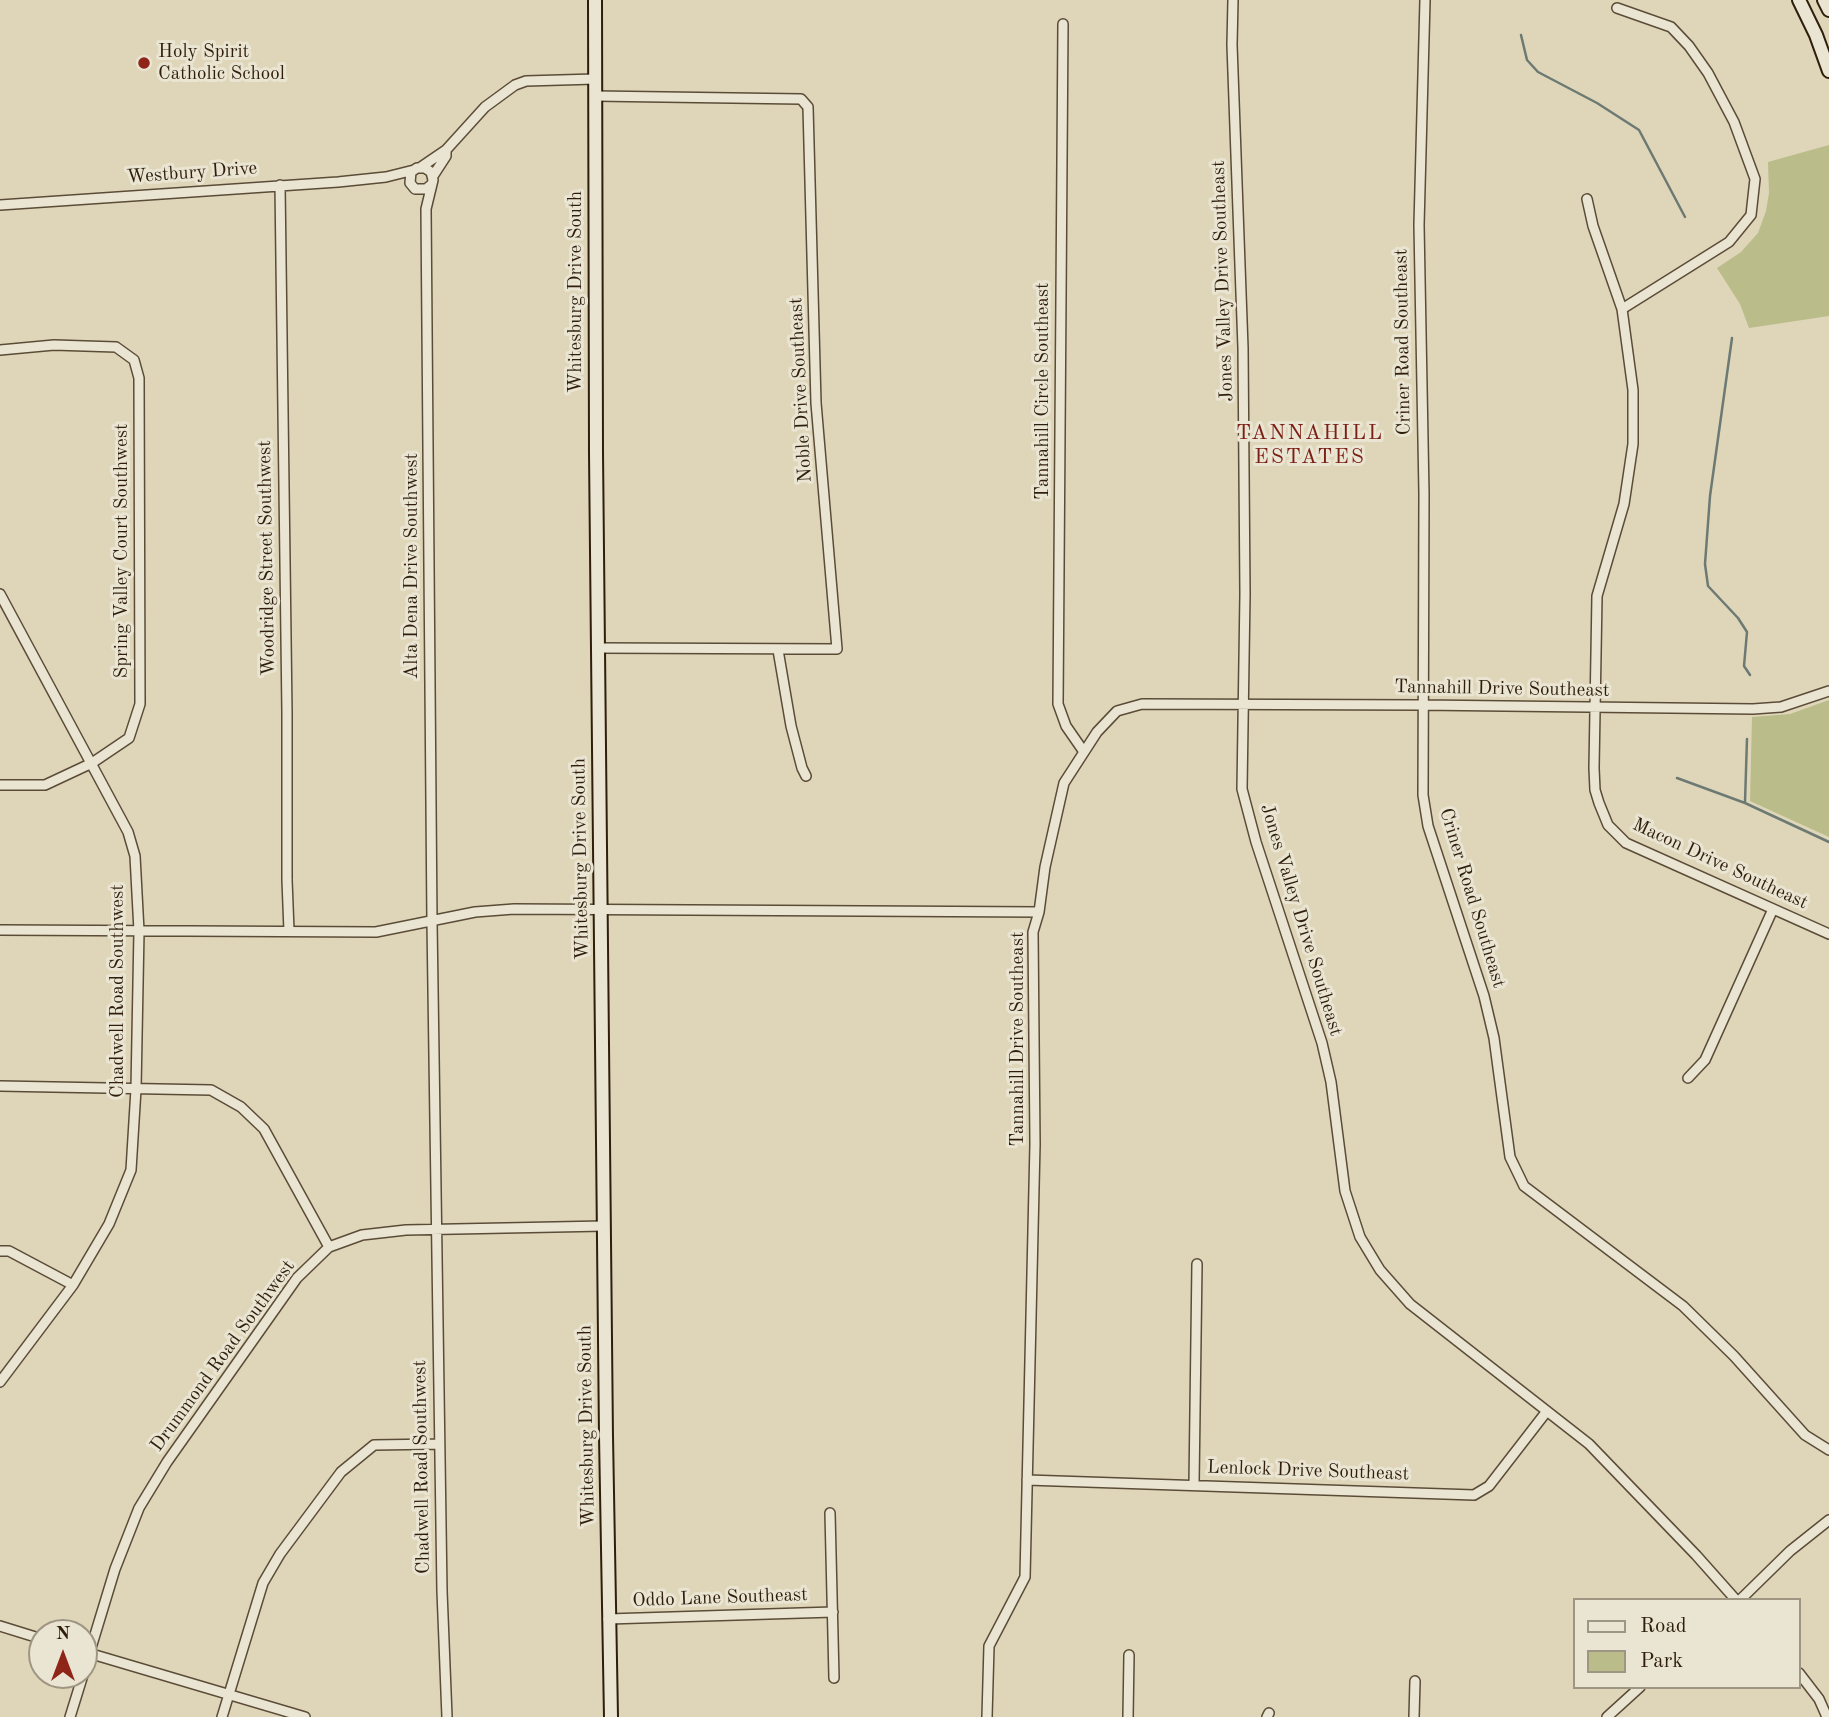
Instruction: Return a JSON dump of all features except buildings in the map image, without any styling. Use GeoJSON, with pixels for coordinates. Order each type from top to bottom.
{"type":"FeatureCollection","features":[{"type":"Feature","properties":{"kind":"main road","name":"Whitesburg Drive South"},"geometry":{"type":"LineString","coordinates":[[595,0],[598,648],[611,1717]]}},
{"type":"Feature","properties":{"kind":"main road"},"geometry":{"type":"LineString","coordinates":[[1799,0],[1829,71]]}},
{"type":"Feature","properties":{"kind":"main road"},"geometry":{"type":"LineString","coordinates":[[1824,0],[1829,10]]}},
{"type":"Feature","properties":{"kind":"street","name":"Jones Valley Drive Southeast"},"geometry":{"type":"LineString","coordinates":[[1233,0],[1232,45],[1244,348],[1242,789],[1256,842],[1322,1043],[1331,1082],[1345,1191],[1360,1237],[1380,1270],[1410,1304],[1589,1444],[1736,1598]]}},
{"type":"Feature","properties":{"kind":"street","name":"Criner Road Southeast"},"geometry":{"type":"LineString","coordinates":[[1425,0],[1419,225],[1424,494],[1423,795],[1428,826],[1484,996],[1494,1038],[1510,1157],[1524,1186],[1683,1306],[1734,1356],[1805,1435],[1829,1450]]}},
{"type":"Feature","properties":{"kind":"street"},"geometry":{"type":"LineString","coordinates":[[1617,8],[1671,27],[1689,46],[1708,73],[1734,122],[1755,179],[1751,215],[1729,242],[1622,309]]}},
{"type":"Feature","properties":{"kind":"street","name":"Tannahill Circle Southeast"},"geometry":{"type":"LineString","coordinates":[[1063,23],[1058,704],[1066,726],[1084,752]]}},
{"type":"Feature","properties":{"kind":"street","name":"Westbury Drive"},"geometry":{"type":"LineString","coordinates":[[0,205],[386,177],[417,168],[446,149],[485,107],[515,85],[526,82],[595,79]]}},
{"type":"Feature","properties":{"kind":"street","name":"Noble Drive Southeast"},"geometry":{"type":"LineString","coordinates":[[595,96],[801,99],[807,107],[816,403],[836,649],[598,648]]}},
{"type":"Feature","properties":{"kind":"street","name":"Westbury Drive"},"geometry":{"type":"LineString","coordinates":[[432,180],[446,156],[446,149]]}},
{"type":"Feature","properties":{"kind":"street"},"geometry":{"type":"LineString","coordinates":[[417,168],[428,169],[432,180],[426,189],[413,186],[410,176],[417,168]]}},
{"type":"Feature","properties":{"kind":"street","name":"Westbury Drive"},"geometry":{"type":"LineString","coordinates":[[386,177],[413,186]]}},
{"type":"Feature","properties":{"kind":"street","name":"Alta Dena Drive Southwest"},"geometry":{"type":"LineString","coordinates":[[432,180],[426,209],[432,922]]}},
{"type":"Feature","properties":{"kind":"street","name":"Woodridge Street Southwest"},"geometry":{"type":"LineString","coordinates":[[280,185],[287,713],[286,880],[289,932]]}},
{"type":"Feature","properties":{"kind":"street","name":"Alta Dena Drive Southwest"},"geometry":{"type":"LineString","coordinates":[[413,186],[426,209]]}},
{"type":"Feature","properties":{"kind":"street","name":"Macon Drive Southeast"},"geometry":{"type":"LineString","coordinates":[[1587,199],[1593,226],[1622,309],[1633,390],[1633,444],[1624,504],[1597,596],[1595,790],[1608,825],[1626,843],[1829,934]]}},
{"type":"Feature","properties":{"kind":"street","name":"Spring Valley Court Southwest"},"geometry":{"type":"LineString","coordinates":[[0,350],[54,345],[116,347],[134,360],[139,378],[140,704],[129,738],[92,763],[45,785],[0,785]]}},
{"type":"Feature","properties":{"kind":"street","name":"Chadwell Road Southwest"},"geometry":{"type":"LineString","coordinates":[[0,594],[128,832],[135,856],[139,931],[136,1089],[131,1170],[109,1224],[73,1285],[0,1382]]}},
{"type":"Feature","properties":{"kind":"street"},"geometry":{"type":"LineString","coordinates":[[778,650],[791,726],[806,776]]}},
{"type":"Feature","properties":{"kind":"street","name":"Tannahill Drive Southeast"},"geometry":{"type":"LineString","coordinates":[[986,1717],[989,1646],[1025,1577],[1035,1144],[1033,932],[1064,783],[1097,732],[1117,711],[1142,704],[1753,709],[1781,707],[1829,691]]}},
{"type":"Feature","properties":{"kind":"street"},"geometry":{"type":"LineString","coordinates":[[0,930],[376,932],[475,912],[514,909],[1039,912]]}},
{"type":"Feature","properties":{"kind":"street"},"geometry":{"type":"LineString","coordinates":[[1688,1078],[1705,1060],[1773,909]]}},
{"type":"Feature","properties":{"kind":"street","name":"Chadwell Road Southwest"},"geometry":{"type":"LineString","coordinates":[[432,922],[439,1444],[447,1717]]}},
{"type":"Feature","properties":{"kind":"street"},"geometry":{"type":"LineString","coordinates":[[0,1086],[211,1090],[241,1107],[264,1129],[329,1247]]}},
{"type":"Feature","properties":{"kind":"street","name":"Drummond Road Southwest"},"geometry":{"type":"LineString","coordinates":[[98,1619],[139,1508],[167,1462],[297,1278],[329,1247],[362,1235],[406,1230],[604,1226]]}},
{"type":"Feature","properties":{"kind":"street"},"geometry":{"type":"LineString","coordinates":[[0,1251],[9,1251],[73,1285]]}},
{"type":"Feature","properties":{"kind":"street"},"geometry":{"type":"LineString","coordinates":[[1194,1484],[1197,1264]]}},
{"type":"Feature","properties":{"kind":"street","name":"Lenlock Drive Southeast"},"geometry":{"type":"LineString","coordinates":[[1027,1480],[1474,1496],[1489,1486],[1547,1411]]}},
{"type":"Feature","properties":{"kind":"street"},"geometry":{"type":"LineString","coordinates":[[222,1717],[263,1583],[280,1554],[341,1472],[374,1445],[439,1444]]}},
{"type":"Feature","properties":{"kind":"street"},"geometry":{"type":"LineString","coordinates":[[830,1513],[834,1678]]}},
{"type":"Feature","properties":{"kind":"street"},"geometry":{"type":"LineString","coordinates":[[1740,1598],[1790,1551],[1829,1520]]}},
{"type":"Feature","properties":{"kind":"street","name":"Oddo Lane Southeast"},"geometry":{"type":"LineString","coordinates":[[608,1619],[833,1612]]}},
{"type":"Feature","properties":{"kind":"street"},"geometry":{"type":"LineString","coordinates":[[0,1626],[28,1635]]}},
{"type":"Feature","properties":{"kind":"street"},"geometry":{"type":"LineString","coordinates":[[98,1655],[305,1717]]}},
{"type":"Feature","properties":{"kind":"street"},"geometry":{"type":"LineString","coordinates":[[1128,1717],[1129,1655]]}},
{"type":"Feature","properties":{"kind":"street"},"geometry":{"type":"LineString","coordinates":[[1801,1676],[1819,1699],[1827,1717]]}},
{"type":"Feature","properties":{"kind":"street"},"geometry":{"type":"LineString","coordinates":[[1414,1717],[1415,1681]]}},
{"type":"Feature","properties":{"kind":"street","name":"Drummond Road Southwest"},"geometry":{"type":"LineString","coordinates":[[70,1717],[78,1689]]}},
{"type":"Feature","properties":{"kind":"street"},"geometry":{"type":"LineString","coordinates":[[1607,1717],[1638,1689]]}},
{"type":"Feature","properties":{"kind":"green space"},"geometry":{"type":"Polygon","coordinates":[[[1829,145],[1829,316],[1749,328],[1740,304],[1717,268],[1741,252],[1758,233],[1769,193],[1768,162],[1829,145]]]}},
{"type":"Feature","properties":{"kind":"green space"},"geometry":{"type":"Polygon","coordinates":[[[1829,700],[1829,837],[1750,801],[1752,717],[1790,714],[1829,700]]]}},
{"type":"Feature","properties":{"kind":"waterway"},"geometry":{"type":"LineString","coordinates":[[1521,35],[1527,60],[1538,72],[1597,103],[1639,130],[1685,217]]}},
{"type":"Feature","properties":{"kind":"waterway"},"geometry":{"type":"LineString","coordinates":[[1732,338],[1710,496],[1705,564],[1708,586],[1738,618],[1747,632],[1744,666],[1750,675]]}},
{"type":"Feature","properties":{"kind":"waterway"},"geometry":{"type":"LineString","coordinates":[[1745,802],[1747,739]]}},
{"type":"Feature","properties":{"kind":"waterway"},"geometry":{"type":"LineString","coordinates":[[1677,778],[1745,803],[1829,842]]}},
{"type":"Feature","properties":{"kind":"place","name":"Holy Spirit Catholic School"},"geometry":{"type":"Point","coordinates":[144,63]}},
{"type":"Feature","properties":{"kind":"district","name":"TANNAHILL ESTATES"},"geometry":{"type":"Point","coordinates":[1310,445]}}]}
